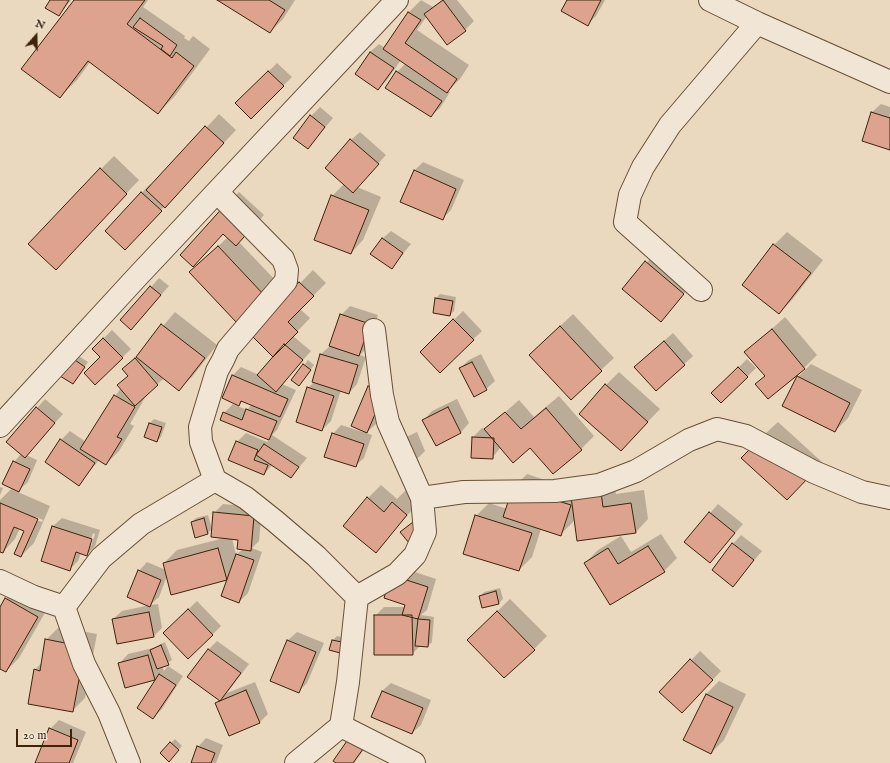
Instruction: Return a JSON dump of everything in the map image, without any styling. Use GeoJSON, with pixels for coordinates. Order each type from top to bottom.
{"type":"FeatureCollection","features":[{"type":"Feature","properties":{"kind":"street"},"geometry":{"type":"LineString","coordinates":[[0,426],[397,0]]}},
{"type":"Feature","properties":{"kind":"street"},"geometry":{"type":"LineString","coordinates":[[710,0],[757,23],[890,82]]}},
{"type":"Feature","properties":{"kind":"street"},"geometry":{"type":"LineString","coordinates":[[701,290],[625,222],[630,195],[643,167],[670,125],[757,23]]}},
{"type":"Feature","properties":{"kind":"street"},"geometry":{"type":"LineString","coordinates":[[217,192],[283,259],[288,270],[286,282],[228,349],[217,371],[200,427],[201,442],[215,480],[246,498],[275,521],[316,556],[357,597]]}},
{"type":"Feature","properties":{"kind":"street"},"geometry":{"type":"LineString","coordinates":[[357,597],[396,574],[415,555],[425,532],[422,498],[388,422],[382,395],[374,330]]}},
{"type":"Feature","properties":{"kind":"street"},"geometry":{"type":"LineString","coordinates":[[422,498],[464,492],[555,491],[599,485],[636,471],[689,440],[717,429],[746,436],[814,472],[862,492],[890,498]]}},
{"type":"Feature","properties":{"kind":"street"},"geometry":{"type":"LineString","coordinates":[[64,607],[101,558],[141,524],[215,480]]}},
{"type":"Feature","properties":{"kind":"street"},"geometry":{"type":"LineString","coordinates":[[0,581],[34,597],[64,607]]}},
{"type":"Feature","properties":{"kind":"street"},"geometry":{"type":"LineString","coordinates":[[296,763],[341,726],[348,682],[357,597]]}},
{"type":"Feature","properties":{"kind":"street"},"geometry":{"type":"LineString","coordinates":[[64,607],[84,664],[109,713],[129,763]]}},
{"type":"Feature","properties":{"kind":"street"},"geometry":{"type":"LineString","coordinates":[[341,726],[414,763]]}},
{"type":"Feature","properties":{"kind":"building"},"geometry":{"type":"Polygon","coordinates":[[[50,0],[69,0],[59,16],[45,8],[50,0]]]}},
{"type":"Feature","properties":{"kind":"building"},"geometry":{"type":"Polygon","coordinates":[[[74,0],[145,0],[127,24],[172,58],[176,52],[194,66],[158,114],[88,61],[60,98],[21,69],[74,0]]]}},
{"type":"Feature","properties":{"kind":"building"},"geometry":{"type":"Polygon","coordinates":[[[217,0],[269,0],[285,10],[270,33],[217,0]]]}},
{"type":"Feature","properties":{"kind":"building"},"geometry":{"type":"Polygon","coordinates":[[[443,0],[466,31],[447,45],[424,14],[443,0]]]}},
{"type":"Feature","properties":{"kind":"building"},"geometry":{"type":"Polygon","coordinates":[[[567,0],[601,0],[588,26],[561,11],[567,0]]]}},
{"type":"Feature","properties":{"kind":"building"},"geometry":{"type":"Polygon","coordinates":[[[408,12],[421,20],[405,43],[457,79],[447,93],[383,49],[408,12]]]}},
{"type":"Feature","properties":{"kind":"building"},"geometry":{"type":"Polygon","coordinates":[[[140,18],[177,45],[170,56],[161,49],[163,46],[133,27],[140,18]]]}},
{"type":"Feature","properties":{"kind":"building"},"geometry":{"type":"Polygon","coordinates":[[[370,52],[394,68],[378,90],[355,74],[370,52]]]}},
{"type":"Feature","properties":{"kind":"building"},"geometry":{"type":"Polygon","coordinates":[[[268,71],[284,86],[251,119],[235,103],[268,71]]]}},
{"type":"Feature","properties":{"kind":"building"},"geometry":{"type":"Polygon","coordinates":[[[396,71],[442,101],[431,117],[385,88],[396,71]]]}},
{"type":"Feature","properties":{"kind":"building"},"geometry":{"type":"Polygon","coordinates":[[[871,112],[890,118],[890,150],[862,141],[871,112]]]}},
{"type":"Feature","properties":{"kind":"building"},"geometry":{"type":"Polygon","coordinates":[[[310,115],[325,127],[308,149],[293,138],[310,115]]]}},
{"type":"Feature","properties":{"kind":"building"},"geometry":{"type":"Polygon","coordinates":[[[205,126],[224,143],[165,208],[146,190],[205,126]]]}},
{"type":"Feature","properties":{"kind":"building"},"geometry":{"type":"Polygon","coordinates":[[[350,139],[379,164],[353,193],[325,168],[350,139]]]}},
{"type":"Feature","properties":{"kind":"building"},"geometry":{"type":"Polygon","coordinates":[[[100,168],[127,194],[56,270],[28,244],[100,168]]]}},
{"type":"Feature","properties":{"kind":"building"},"geometry":{"type":"Polygon","coordinates":[[[414,170],[456,189],[443,220],[400,202],[414,170]]]}},
{"type":"Feature","properties":{"kind":"building"},"geometry":{"type":"Polygon","coordinates":[[[141,192],[162,211],[125,250],[105,231],[141,192]]]}},
{"type":"Feature","properties":{"kind":"building"},"geometry":{"type":"Polygon","coordinates":[[[331,195],[369,210],[351,254],[314,240],[331,195]]]}},
{"type":"Feature","properties":{"kind":"building"},"geometry":{"type":"Polygon","coordinates":[[[226,204],[252,228],[236,246],[223,234],[193,267],[180,255],[226,204]]]}},
{"type":"Feature","properties":{"kind":"building"},"geometry":{"type":"Polygon","coordinates":[[[382,238],[403,253],[392,269],[370,254],[382,238]]]}},
{"type":"Feature","properties":{"kind":"building"},"geometry":{"type":"Polygon","coordinates":[[[773,244],[811,273],[779,314],[742,285],[773,244]]]}},
{"type":"Feature","properties":{"kind":"building"},"geometry":{"type":"Polygon","coordinates":[[[218,246],[265,296],[237,323],[189,272],[218,246]]]}},
{"type":"Feature","properties":{"kind":"building"},"geometry":{"type":"Polygon","coordinates":[[[645,261],[684,294],[661,322],[622,289],[645,261]]]}},
{"type":"Feature","properties":{"kind":"building"},"geometry":{"type":"Polygon","coordinates":[[[299,282],[314,296],[288,322],[298,332],[273,357],[249,333],[299,282]]]}},
{"type":"Feature","properties":{"kind":"building"},"geometry":{"type":"Polygon","coordinates":[[[150,286],[161,295],[131,330],[120,320],[150,286]]]}},
{"type":"Feature","properties":{"kind":"building"},"geometry":{"type":"Polygon","coordinates":[[[435,298],[453,301],[450,316],[433,313],[435,298]]]}},
{"type":"Feature","properties":{"kind":"building"},"geometry":{"type":"Polygon","coordinates":[[[340,314],[370,324],[359,356],[329,346],[340,314]]]}},
{"type":"Feature","properties":{"kind":"building"},"geometry":{"type":"Polygon","coordinates":[[[453,319],[474,340],[440,373],[420,352],[453,319]]]}},
{"type":"Feature","properties":{"kind":"building"},"geometry":{"type":"Polygon","coordinates":[[[161,324],[205,358],[179,391],[136,357],[161,324]]]}},
{"type":"Feature","properties":{"kind":"building"},"geometry":{"type":"Polygon","coordinates":[[[560,326],[602,371],[571,400],[529,355],[560,326]]]}},
{"type":"Feature","properties":{"kind":"building"},"geometry":{"type":"Polygon","coordinates":[[[772,329],[805,369],[768,399],[755,384],[765,376],[744,352],[772,329]]]}},
{"type":"Feature","properties":{"kind":"building"},"geometry":{"type":"Polygon","coordinates":[[[103,338],[123,358],[95,385],[84,373],[100,357],[92,349],[103,338]]]}},
{"type":"Feature","properties":{"kind":"building"},"geometry":{"type":"Polygon","coordinates":[[[664,341],[685,365],[656,391],[634,367],[664,341]]]}},
{"type":"Feature","properties":{"kind":"building"},"geometry":{"type":"Polygon","coordinates":[[[284,344],[303,360],[276,392],[257,375],[284,344]]]}},
{"type":"Feature","properties":{"kind":"building"},"geometry":{"type":"Polygon","coordinates":[[[320,354],[358,365],[349,394],[312,382],[320,354]]]}},
{"type":"Feature","properties":{"kind":"building"},"geometry":{"type":"Polygon","coordinates":[[[72,358],[85,367],[73,384],[60,376],[72,358]]]}},
{"type":"Feature","properties":{"kind":"building"},"geometry":{"type":"Polygon","coordinates":[[[135,358],[158,385],[135,406],[117,385],[128,376],[122,369],[135,358]]]}},
{"type":"Feature","properties":{"kind":"building"},"geometry":{"type":"Polygon","coordinates":[[[472,362],[487,390],[474,397],[459,368],[472,362]]]}},
{"type":"Feature","properties":{"kind":"building"},"geometry":{"type":"Polygon","coordinates":[[[303,364],[311,370],[299,386],[291,380],[303,364]]]}},
{"type":"Feature","properties":{"kind":"building"},"geometry":{"type":"Polygon","coordinates":[[[738,367],[748,377],[721,403],[711,393],[738,367]]]}},
{"type":"Feature","properties":{"kind":"building"},"geometry":{"type":"Polygon","coordinates":[[[232,375],[288,399],[280,417],[241,401],[239,406],[222,398],[232,375]]]}},
{"type":"Feature","properties":{"kind":"building"},"geometry":{"type":"Polygon","coordinates":[[[797,376],[850,403],[835,432],[782,406],[797,376]]]}},
{"type":"Feature","properties":{"kind":"building"},"geometry":{"type":"Polygon","coordinates":[[[605,384],[648,422],[621,451],[579,414],[605,384]]]}},
{"type":"Feature","properties":{"kind":"building"},"geometry":{"type":"Polygon","coordinates":[[[368,386],[384,393],[367,433],[351,426],[368,386]]]}},
{"type":"Feature","properties":{"kind":"building"},"geometry":{"type":"Polygon","coordinates":[[[307,387],[334,396],[322,431],[296,422],[307,387]]]}},
{"type":"Feature","properties":{"kind":"building"},"geometry":{"type":"Polygon","coordinates":[[[114,395],[135,407],[117,437],[122,439],[106,465],[80,449],[114,395]]]}},
{"type":"Feature","properties":{"kind":"building"},"geometry":{"type":"Polygon","coordinates":[[[36,407],[55,423],[25,458],[6,442],[36,407]]]}},
{"type":"Feature","properties":{"kind":"building"},"geometry":{"type":"Polygon","coordinates":[[[448,407],[461,433],[436,446],[422,420],[448,407]]]}},
{"type":"Feature","properties":{"kind":"building"},"geometry":{"type":"Polygon","coordinates":[[[546,408],[582,450],[553,474],[530,448],[513,463],[484,429],[505,412],[521,429],[546,408]]]}},
{"type":"Feature","properties":{"kind":"building"},"geometry":{"type":"Polygon","coordinates":[[[246,409],[277,421],[269,440],[220,420],[223,412],[242,420],[246,409]]]}},
{"type":"Feature","properties":{"kind":"building"},"geometry":{"type":"Polygon","coordinates":[[[149,423],[162,427],[157,442],[144,437],[149,423]]]}},
{"type":"Feature","properties":{"kind":"building"},"geometry":{"type":"Polygon","coordinates":[[[332,433],[364,444],[356,467],[324,457],[332,433]]]}},
{"type":"Feature","properties":{"kind":"building"},"geometry":{"type":"Polygon","coordinates":[[[765,434],[810,476],[787,500],[741,458],[765,434]]]}},
{"type":"Feature","properties":{"kind":"building"},"geometry":{"type":"Polygon","coordinates":[[[472,437],[494,438],[493,459],[471,458],[472,437]]]}},
{"type":"Feature","properties":{"kind":"building"},"geometry":{"type":"Polygon","coordinates":[[[60,439],[95,463],[79,486],[45,462],[60,439]]]}},
{"type":"Feature","properties":{"kind":"building"},"geometry":{"type":"Polygon","coordinates":[[[236,441],[258,450],[254,460],[268,465],[264,475],[228,460],[236,441]]]}},
{"type":"Feature","properties":{"kind":"building"},"geometry":{"type":"Polygon","coordinates":[[[264,444],[299,467],[291,478],[256,455],[264,444]]]}},
{"type":"Feature","properties":{"kind":"building"},"geometry":{"type":"Polygon","coordinates":[[[13,461],[30,469],[19,492],[2,484],[13,461]]]}},
{"type":"Feature","properties":{"kind":"building"},"geometry":{"type":"Polygon","coordinates":[[[600,485],[603,507],[631,503],[636,533],[577,541],[570,489],[600,485]]]}},
{"type":"Feature","properties":{"kind":"building"},"geometry":{"type":"Polygon","coordinates":[[[513,487],[571,505],[561,536],[503,517],[513,487]]]}},
{"type":"Feature","properties":{"kind":"building"},"geometry":{"type":"Polygon","coordinates":[[[367,497],[384,512],[392,502],[407,515],[376,553],[343,526],[367,497]]]}},
{"type":"Feature","properties":{"kind":"building"},"geometry":{"type":"Polygon","coordinates":[[[0,503],[38,519],[21,557],[14,554],[24,531],[14,527],[3,553],[0,552],[0,503]]]}},
{"type":"Feature","properties":{"kind":"building"},"geometry":{"type":"Polygon","coordinates":[[[213,512],[254,516],[251,551],[237,549],[238,540],[211,537],[213,512]]]}},
{"type":"Feature","properties":{"kind":"building"},"geometry":{"type":"Polygon","coordinates":[[[709,512],[735,533],[710,563],[684,542],[709,512]]]}},
{"type":"Feature","properties":{"kind":"building"},"geometry":{"type":"Polygon","coordinates":[[[475,515],[532,533],[519,571],[463,554],[475,515]]]}},
{"type":"Feature","properties":{"kind":"building"},"geometry":{"type":"Polygon","coordinates":[[[204,518],[208,534],[195,538],[191,522],[204,518]]]}},
{"type":"Feature","properties":{"kind":"building"},"geometry":{"type":"Polygon","coordinates":[[[413,522],[421,533],[409,543],[400,532],[413,522]]]}},
{"type":"Feature","properties":{"kind":"building"},"geometry":{"type":"Polygon","coordinates":[[[52,526],[92,539],[87,556],[76,552],[70,571],[41,561],[52,526]]]}},
{"type":"Feature","properties":{"kind":"building"},"geometry":{"type":"Polygon","coordinates":[[[732,543],[754,560],[733,587],[712,570],[732,543]]]}},
{"type":"Feature","properties":{"kind":"building"},"geometry":{"type":"Polygon","coordinates":[[[648,546],[665,572],[610,605],[584,563],[608,548],[618,564],[648,546]]]}},
{"type":"Feature","properties":{"kind":"building"},"geometry":{"type":"Polygon","coordinates":[[[218,548],[227,580],[171,595],[163,563],[218,548]]]}},
{"type":"Feature","properties":{"kind":"building"},"geometry":{"type":"Polygon","coordinates":[[[236,554],[254,560],[239,603],[221,596],[236,554]]]}},
{"type":"Feature","properties":{"kind":"building"},"geometry":{"type":"Polygon","coordinates":[[[138,570],[161,580],[150,607],[127,597],[138,570]]]}},
{"type":"Feature","properties":{"kind":"building"},"geometry":{"type":"Polygon","coordinates":[[[391,575],[428,587],[418,619],[402,615],[405,605],[384,598],[391,575]]]}},
{"type":"Feature","properties":{"kind":"building"},"geometry":{"type":"Polygon","coordinates":[[[496,591],[499,604],[482,608],[479,596],[496,591]]]}},
{"type":"Feature","properties":{"kind":"building"},"geometry":{"type":"Polygon","coordinates":[[[5,598],[38,617],[6,672],[0,669],[0,607],[5,598]]]}},
{"type":"Feature","properties":{"kind":"building"},"geometry":{"type":"Polygon","coordinates":[[[188,609],[213,635],[188,659],[163,633],[188,609]]]}},
{"type":"Feature","properties":{"kind":"building"},"geometry":{"type":"Polygon","coordinates":[[[497,611],[535,650],[504,678],[467,640],[497,611]]]}},
{"type":"Feature","properties":{"kind":"building"},"geometry":{"type":"Polygon","coordinates":[[[149,612],[154,637],[117,644],[112,619],[149,612]]]}},
{"type":"Feature","properties":{"kind":"building"},"geometry":{"type":"Polygon","coordinates":[[[374,615],[412,615],[413,655],[374,655],[374,615]]]}},
{"type":"Feature","properties":{"kind":"building"},"geometry":{"type":"Polygon","coordinates":[[[418,619],[430,620],[428,647],[415,646],[418,619]]]}},
{"type":"Feature","properties":{"kind":"building"},"geometry":{"type":"Polygon","coordinates":[[[45,639],[85,647],[73,712],[28,704],[34,669],[40,671],[45,639]]]}},
{"type":"Feature","properties":{"kind":"building"},"geometry":{"type":"Polygon","coordinates":[[[287,640],[316,652],[299,693],[270,681],[287,640]]]}},
{"type":"Feature","properties":{"kind":"building"},"geometry":{"type":"Polygon","coordinates":[[[332,640],[347,643],[344,654],[329,650],[332,640]]]}},
{"type":"Feature","properties":{"kind":"building"},"geometry":{"type":"Polygon","coordinates":[[[161,645],[169,665],[157,669],[150,650],[161,645]]]}},
{"type":"Feature","properties":{"kind":"building"},"geometry":{"type":"Polygon","coordinates":[[[208,649],[241,673],[220,701],[187,677],[208,649]]]}},
{"type":"Feature","properties":{"kind":"building"},"geometry":{"type":"Polygon","coordinates":[[[148,655],[155,680],[125,688],[118,663],[148,655]]]}},
{"type":"Feature","properties":{"kind":"building"},"geometry":{"type":"Polygon","coordinates":[[[690,659],[713,680],[682,713],[659,692],[690,659]]]}},
{"type":"Feature","properties":{"kind":"building"},"geometry":{"type":"Polygon","coordinates":[[[159,674],[176,685],[153,719],[137,708],[159,674]]]}},
{"type":"Feature","properties":{"kind":"building"},"geometry":{"type":"Polygon","coordinates":[[[246,690],[260,723],[229,736],[215,703],[246,690]]]}},
{"type":"Feature","properties":{"kind":"building"},"geometry":{"type":"Polygon","coordinates":[[[382,691],[423,708],[412,734],[371,717],[382,691]]]}},
{"type":"Feature","properties":{"kind":"building"},"geometry":{"type":"Polygon","coordinates":[[[706,694],[733,707],[711,754],[683,740],[706,694]]]}},
{"type":"Feature","properties":{"kind":"building"},"geometry":{"type":"Polygon","coordinates":[[[49,728],[78,740],[69,763],[35,763],[49,728]]]}},
{"type":"Feature","properties":{"kind":"building"},"geometry":{"type":"Polygon","coordinates":[[[349,738],[363,749],[353,763],[336,763],[333,761],[349,738]]]}},
{"type":"Feature","properties":{"kind":"building"},"geometry":{"type":"Polygon","coordinates":[[[170,742],[179,750],[169,762],[160,753],[170,742]]]}},
{"type":"Feature","properties":{"kind":"building"},"geometry":{"type":"Polygon","coordinates":[[[197,746],[215,753],[211,763],[191,763],[197,746]]]}}]}
